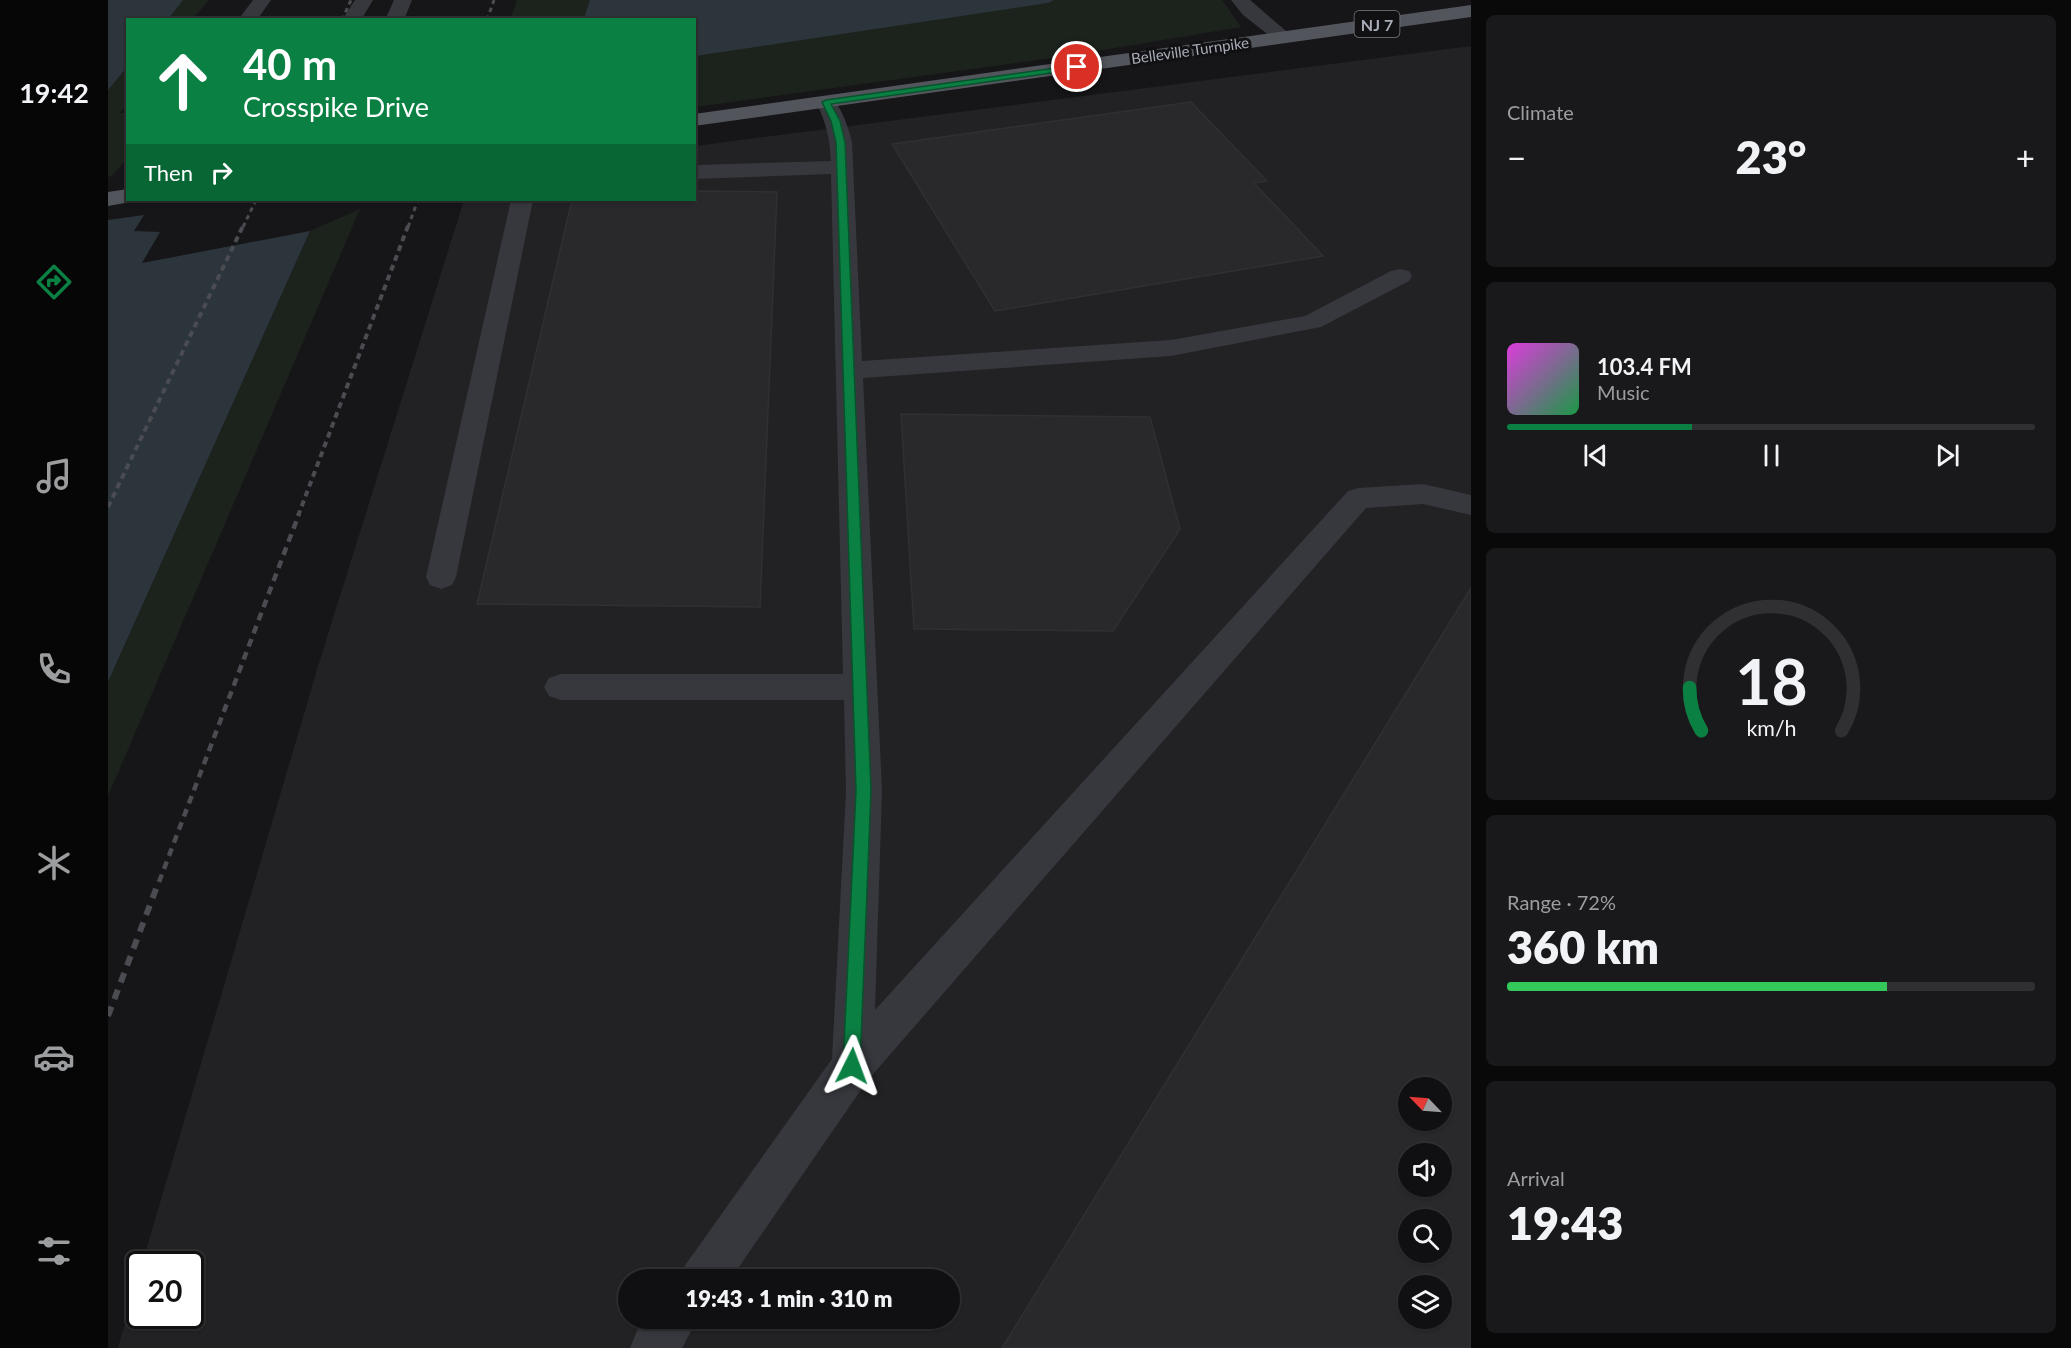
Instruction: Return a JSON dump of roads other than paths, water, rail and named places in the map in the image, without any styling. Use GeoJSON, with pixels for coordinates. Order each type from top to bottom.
{"type":"FeatureCollection","features":[{"type":"Feature","properties":{"kind":"main road","name":"Belleville Turnpike"},"geometry":{"type":"LineString","coordinates":[[696,120],[1471,10]]}},
{"type":"Feature","properties":{"kind":"main road"},"geometry":{"type":"LineString","coordinates":[[108,199],[126,196]]}},
{"type":"Feature","properties":{"kind":"street"},"geometry":{"type":"LineString","coordinates":[[248,18],[262,0]]}},
{"type":"Feature","properties":{"kind":"street"},"geometry":{"type":"LineString","coordinates":[[352,18],[364,0]]}},
{"type":"Feature","properties":{"kind":"street"},"geometry":{"type":"LineString","coordinates":[[395,18],[403,0]]}},
{"type":"Feature","properties":{"kind":"street"},"geometry":{"type":"LineString","coordinates":[[1240,0],[1282,37]]}},
{"type":"Feature","properties":{"kind":"street"},"geometry":{"type":"LineString","coordinates":[[826,102],[838,130],[841,167],[864,791],[852,1066]]}},
{"type":"Feature","properties":{"kind":"street"},"geometry":{"type":"LineString","coordinates":[[696,172],[841,167]]}},
{"type":"Feature","properties":{"kind":"street"},"geometry":{"type":"LineString","coordinates":[[441,577],[522,201]]}},
{"type":"Feature","properties":{"kind":"street"},"geometry":{"type":"LineString","coordinates":[[850,370],[1171,348],[1312,322],[1400,276]]}},
{"type":"Feature","properties":{"kind":"street"},"geometry":{"type":"LineString","coordinates":[[710,1269],[852,1066],[1358,498],[1423,494],[1471,505]]}},
{"type":"Feature","properties":{"kind":"street"},"geometry":{"type":"LineString","coordinates":[[561,687],[860,687]]}},
{"type":"Feature","properties":{"kind":"street"},"geometry":{"type":"LineString","coordinates":[[654,1348],[667,1329]]}},
{"type":"Feature","properties":{"kind":"railway"},"geometry":{"type":"LineString","coordinates":[[343,18],[351,0]]}},
{"type":"Feature","properties":{"kind":"railway"},"geometry":{"type":"LineString","coordinates":[[488,18],[494,0]]}},
{"type":"Feature","properties":{"kind":"railway"},"geometry":{"type":"LineString","coordinates":[[243,227],[256,201]]}},
{"type":"Feature","properties":{"kind":"railway"},"geometry":{"type":"LineString","coordinates":[[408,227],[418,201]]}},
{"type":"Feature","properties":{"kind":"railway"},"geometry":{"type":"LineString","coordinates":[[108,507],[243,226]]}},
{"type":"Feature","properties":{"kind":"railway"},"geometry":{"type":"LineString","coordinates":[[298,516],[408,226]]}},
{"type":"Feature","properties":{"kind":"railway"},"geometry":{"type":"LineString","coordinates":[[159,882],[299,514]]}},
{"type":"Feature","properties":{"kind":"railway"},"geometry":{"type":"LineString","coordinates":[[108,1016],[159,881]]}}]}
